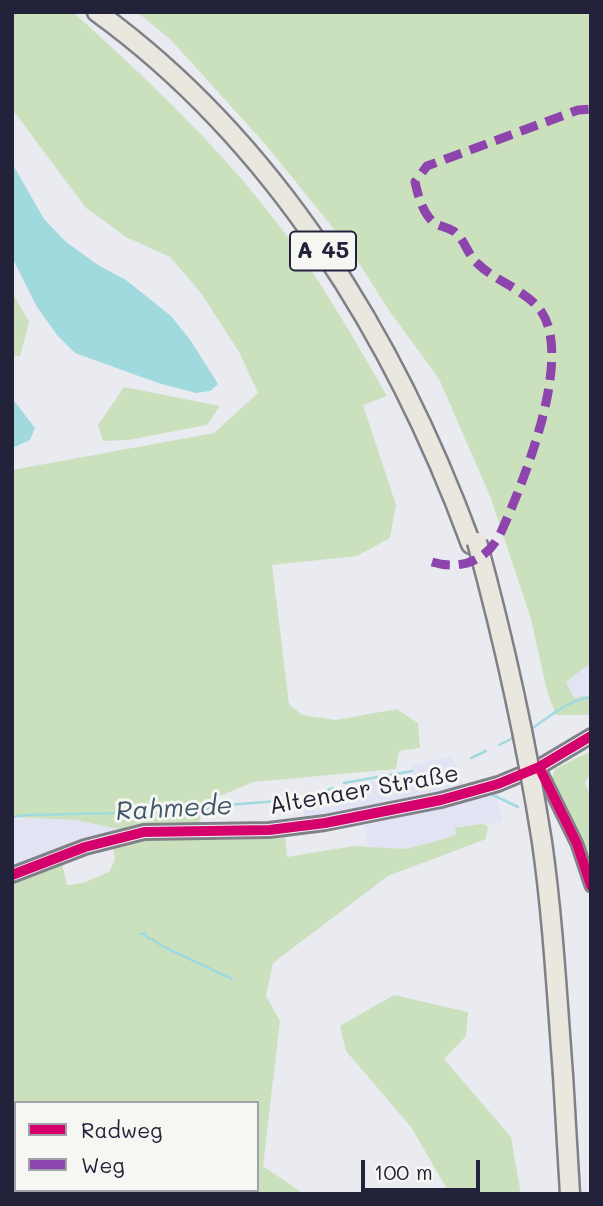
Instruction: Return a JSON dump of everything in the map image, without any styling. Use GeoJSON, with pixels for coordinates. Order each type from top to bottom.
{"type":"FeatureCollection","features":[{"type":"Feature","properties":{"kind":"highway","name":"A 45"},"geometry":{"type":"LineString","coordinates":[[97,12],[137,41],[188,89],[252,156],[321,248],[388,355],[413,404],[474,543]]}},
{"type":"Feature","properties":{"kind":"highway","name":"A 45"},"geometry":{"type":"LineString","coordinates":[[114,12],[161,53],[240,135],[294,200],[334,257],[392,352],[420,405],[474,543],[500,626],[522,722],[542,845],[558,1075],[570,1194]]}},
{"type":"Feature","properties":{"kind":"highway","name":"A 45"},"geometry":{"type":"LineString","coordinates":[[558,1075],[562,1194]]}},
{"type":"Feature","properties":{"kind":"main road","name":"Altenaer Straße"},"geometry":{"type":"LineString","coordinates":[[12,875],[85,847],[144,832],[269,830],[325,823],[478,790],[539,767],[591,736]]}},
{"type":"Feature","properties":{"kind":"street"},"geometry":{"type":"LineString","coordinates":[[539,767],[577,844],[591,886]]}},
{"type":"Feature","properties":{"kind":"shaded area"},"geometry":{"type":"Polygon","coordinates":[[[591,663],[591,695],[574,698],[566,682],[591,663]]]}},
{"type":"Feature","properties":{"kind":"shaded area"},"geometry":{"type":"Polygon","coordinates":[[[452,756],[464,786],[346,813],[304,819],[304,801],[352,785],[412,773],[411,765],[452,756]]]}},
{"type":"Feature","properties":{"kind":"shaded area"},"geometry":{"type":"Polygon","coordinates":[[[497,793],[502,822],[455,829],[456,834],[451,837],[406,849],[368,847],[364,825],[497,793]]]}},
{"type":"Feature","properties":{"kind":"shaded area"},"geometry":{"type":"Polygon","coordinates":[[[12,820],[75,820],[119,829],[12,868],[12,820]]]}},
{"type":"Feature","properties":{"kind":"green space"},"geometry":{"type":"Polygon","coordinates":[[[12,12],[73,12],[182,115],[258,198],[296,248],[337,310],[387,396],[363,405],[396,505],[390,538],[357,556],[272,565],[289,704],[302,715],[336,720],[397,709],[418,723],[420,748],[399,751],[396,769],[253,782],[204,803],[199,823],[159,823],[119,829],[75,820],[12,817],[12,470],[214,433],[258,393],[239,352],[201,293],[170,257],[126,237],[86,208],[12,109],[12,12]]]}},
{"type":"Feature","properties":{"kind":"green space"},"geometry":{"type":"Polygon","coordinates":[[[137,12],[591,12],[591,663],[566,682],[574,698],[591,695],[591,715],[556,715],[547,691],[531,619],[490,496],[439,379],[388,309],[350,249],[266,145],[171,40],[137,12]]]}},
{"type":"Feature","properties":{"kind":"green space"},"geometry":{"type":"Polygon","coordinates":[[[12,292],[29,322],[20,356],[12,355],[12,292]]]}},
{"type":"Feature","properties":{"kind":"green space"},"geometry":{"type":"Polygon","coordinates":[[[124,387],[220,406],[207,425],[128,440],[103,441],[98,425],[124,387]]]}},
{"type":"Feature","properties":{"kind":"green space"},"geometry":{"type":"Polygon","coordinates":[[[591,751],[591,773],[585,783],[591,796],[591,870],[576,829],[551,780],[555,769],[591,751]]]}},
{"type":"Feature","properties":{"kind":"green space"},"geometry":{"type":"Polygon","coordinates":[[[481,824],[488,826],[486,839],[388,876],[273,963],[266,996],[280,1021],[263,1166],[304,1194],[12,1194],[12,883],[62,863],[67,885],[83,883],[109,872],[115,860],[113,845],[165,836],[285,836],[287,857],[354,846],[406,849],[456,834],[455,828],[481,824]]]}},
{"type":"Feature","properties":{"kind":"green space"},"geometry":{"type":"Polygon","coordinates":[[[394,995],[468,1012],[466,1036],[444,1059],[511,1137],[521,1194],[455,1194],[448,1191],[411,1127],[346,1051],[340,1026],[394,995]]]}},
{"type":"Feature","properties":{"kind":"water"},"geometry":{"type":"Polygon","coordinates":[[[12,163],[44,219],[66,242],[98,265],[126,280],[171,316],[191,341],[218,384],[210,391],[196,393],[158,383],[75,353],[57,335],[37,307],[12,257],[12,163]]]}},
{"type":"Feature","properties":{"kind":"water"},"geometry":{"type":"Polygon","coordinates":[[[12,398],[35,428],[30,440],[12,448],[12,398]]]}},
{"type":"Feature","properties":{"kind":"waterway","name":"Rahmede"},"geometry":{"type":"LineString","coordinates":[[530,730],[566,706],[591,697]]}},
{"type":"Feature","properties":{"kind":"waterway","name":"Rahmede"},"geometry":{"type":"LineString","coordinates":[[499,745],[515,737]]}},
{"type":"Feature","properties":{"kind":"waterway","name":"Rahmede"},"geometry":{"type":"LineString","coordinates":[[471,758],[486,751]]}},
{"type":"Feature","properties":{"kind":"waterway","name":"Rahmede"},"geometry":{"type":"LineString","coordinates":[[344,783],[412,771]]}},
{"type":"Feature","properties":{"kind":"waterway","name":"Rahmede"},"geometry":{"type":"LineString","coordinates":[[12,817],[156,809],[203,810],[226,805],[305,799],[333,788]]}},
{"type":"Feature","properties":{"kind":"waterway"},"geometry":{"type":"LineString","coordinates":[[493,795],[518,807]]}},
{"type":"Feature","properties":{"kind":"waterway"},"geometry":{"type":"LineString","coordinates":[[140,934],[145,933],[147,938],[162,946],[232,979]]}},
{"type":"Feature","properties":{"kind":"marked path"},"geometry":{"type":"LineString","coordinates":[[432,562],[454,565],[473,561],[490,549],[502,530],[522,483],[542,421],[552,358],[550,332],[541,311],[527,297],[477,263],[456,233],[432,221],[423,208],[415,182],[427,166],[578,110],[591,109]]}},
{"type":"Feature","properties":{"kind":"cycle path"},"geometry":{"type":"LineString","coordinates":[[12,875],[85,847],[144,832],[269,830],[325,823],[441,800],[498,784],[539,767],[591,736]]}},
{"type":"Feature","properties":{"kind":"cycle path"},"geometry":{"type":"LineString","coordinates":[[539,767],[577,844],[591,886]]}}]}
